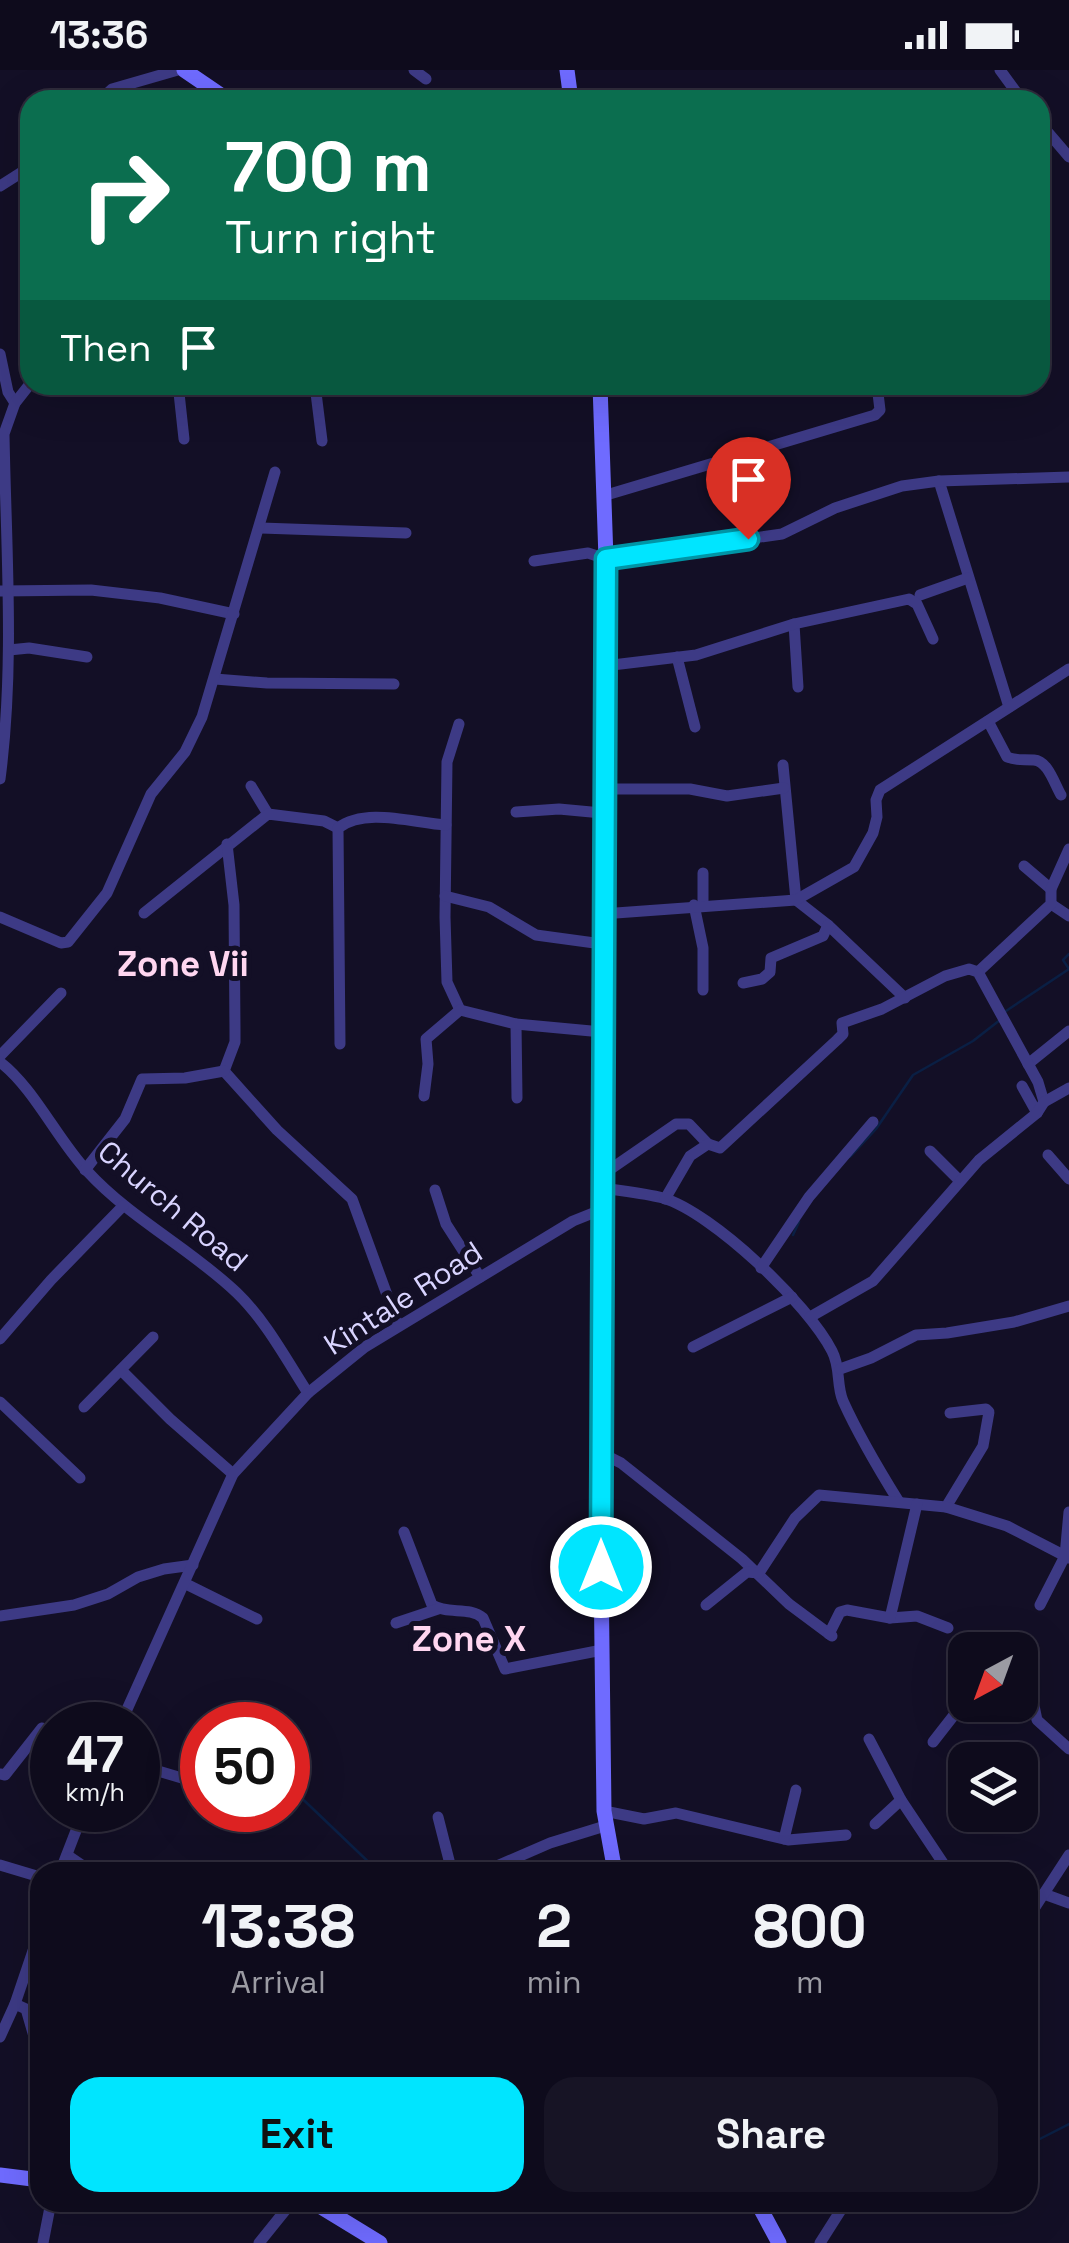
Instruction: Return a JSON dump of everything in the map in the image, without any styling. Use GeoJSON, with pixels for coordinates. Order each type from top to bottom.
{"type":"FeatureCollection","features":[{"type":"Feature","properties":{"kind":"main road"},"geometry":{"type":"LineString","coordinates":[[181,70],[212,90]]}},
{"type":"Feature","properties":{"kind":"main road"},"geometry":{"type":"LineString","coordinates":[[600,395],[606,559],[602,789],[602,1650],[605,1818],[613,1862]]}},
{"type":"Feature","properties":{"kind":"main road"},"geometry":{"type":"LineString","coordinates":[[0,2175],[30,2179]]}},
{"type":"Feature","properties":{"kind":"main road"},"geometry":{"type":"LineString","coordinates":[[329,2212],[380,2243]]}},
{"type":"Feature","properties":{"kind":"main road"},"geometry":{"type":"LineString","coordinates":[[762,2212],[779,2243]]}},
{"type":"Feature","properties":{"kind":"street"},"geometry":{"type":"LineString","coordinates":[[110,90],[181,70]]}},
{"type":"Feature","properties":{"kind":"street"},"geometry":{"type":"LineString","coordinates":[[414,70],[426,78]]}},
{"type":"Feature","properties":{"kind":"street"},"geometry":{"type":"LineString","coordinates":[[1050,134],[1069,157]]}},
{"type":"Feature","properties":{"kind":"street"},"geometry":{"type":"LineString","coordinates":[[0,354],[8,392],[15,403]]}},
{"type":"Feature","properties":{"kind":"street"},"geometry":{"type":"LineString","coordinates":[[0,779],[9,650],[4,591],[2,436],[21,395]]}},
{"type":"Feature","properties":{"kind":"street"},"geometry":{"type":"LineString","coordinates":[[179,395],[184,438]]}},
{"type":"Feature","properties":{"kind":"street"},"geometry":{"type":"LineString","coordinates":[[316,395],[322,440]]}},
{"type":"Feature","properties":{"kind":"street"},"geometry":{"type":"LineString","coordinates":[[603,496],[875,415],[880,410],[878,395]]}},
{"type":"Feature","properties":{"kind":"street"},"geometry":{"type":"LineString","coordinates":[[0,917],[61,943],[68,942],[107,893],[151,794],[185,752],[215,679],[276,472]]}},
{"type":"Feature","properties":{"kind":"street"},"geometry":{"type":"LineString","coordinates":[[534,561],[588,554],[606,559],[782,534],[848,504],[902,486],[939,481],[1069,477]]}},
{"type":"Feature","properties":{"kind":"street"},"geometry":{"type":"LineString","coordinates":[[939,481],[1009,707]]}},
{"type":"Feature","properties":{"kind":"street"},"geometry":{"type":"LineString","coordinates":[[260,528],[406,533]]}},
{"type":"Feature","properties":{"kind":"street"},"geometry":{"type":"LineString","coordinates":[[920,595],[968,578]]}},
{"type":"Feature","properties":{"kind":"street"},"geometry":{"type":"LineString","coordinates":[[4,591],[92,590],[160,598],[234,614]]}},
{"type":"Feature","properties":{"kind":"street"},"geometry":{"type":"LineString","coordinates":[[604,666],[713,650],[794,624],[909,598],[917,604],[933,640]]}},
{"type":"Feature","properties":{"kind":"street"},"geometry":{"type":"LineString","coordinates":[[794,624],[798,687]]}},
{"type":"Feature","properties":{"kind":"street"},"geometry":{"type":"LineString","coordinates":[[9,650],[30,648],[87,658]]}},
{"type":"Feature","properties":{"kind":"street"},"geometry":{"type":"LineString","coordinates":[[678,657],[695,727]]}},
{"type":"Feature","properties":{"kind":"street"},"geometry":{"type":"LineString","coordinates":[[602,914],[796,900],[854,867],[873,834],[880,790],[1069,669]]}},
{"type":"Feature","properties":{"kind":"street"},"geometry":{"type":"LineString","coordinates":[[215,679],[394,684]]}},
{"type":"Feature","properties":{"kind":"street"},"geometry":{"type":"LineString","coordinates":[[988,721],[1007,756],[1012,760],[1044,763],[1061,794]]}},
{"type":"Feature","properties":{"kind":"street"},"geometry":{"type":"LineString","coordinates":[[459,724],[448,751],[446,982],[460,1010],[516,1024],[602,1032]]}},
{"type":"Feature","properties":{"kind":"street"},"geometry":{"type":"LineString","coordinates":[[783,765],[796,900],[828,924],[905,998]]}},
{"type":"Feature","properties":{"kind":"street"},"geometry":{"type":"LineString","coordinates":[[251,786],[268,814]]}},
{"type":"Feature","properties":{"kind":"street"},"geometry":{"type":"LineString","coordinates":[[602,789],[690,789],[727,796],[784,788]]}},
{"type":"Feature","properties":{"kind":"street"},"geometry":{"type":"LineString","coordinates":[[516,812],[559,809],[602,813]]}},
{"type":"Feature","properties":{"kind":"street"},"geometry":{"type":"LineString","coordinates":[[144,912],[268,814],[324,821],[338,828]]}},
{"type":"Feature","properties":{"kind":"street"},"geometry":{"type":"LineString","coordinates":[[338,828],[354,819],[368,818],[446,825]]}},
{"type":"Feature","properties":{"kind":"street"},"geometry":{"type":"LineString","coordinates":[[338,828],[340,1044]]}},
{"type":"Feature","properties":{"kind":"street"},"geometry":{"type":"LineString","coordinates":[[224,1070],[235,1030],[234,905],[226,844]]}},
{"type":"Feature","properties":{"kind":"street"},"geometry":{"type":"LineString","coordinates":[[978,972],[1051,904],[1051,888],[1069,849]]}},
{"type":"Feature","properties":{"kind":"street"},"geometry":{"type":"LineString","coordinates":[[1024,866],[1051,888]]}},
{"type":"Feature","properties":{"kind":"street"},"geometry":{"type":"LineString","coordinates":[[703,873],[699,905],[703,990]]}},
{"type":"Feature","properties":{"kind":"street"},"geometry":{"type":"LineString","coordinates":[[445,896],[489,907],[536,935],[602,944]]}},
{"type":"Feature","properties":{"kind":"street"},"geometry":{"type":"LineString","coordinates":[[1051,904],[1069,916]]}},
{"type":"Feature","properties":{"kind":"street"},"geometry":{"type":"LineString","coordinates":[[744,984],[762,979],[770,972],[771,958],[776,955],[824,936],[828,924]]}},
{"type":"Feature","properties":{"kind":"street"},"geometry":{"type":"LineString","coordinates":[[602,1182],[676,1124],[689,1124],[708,1144],[720,1148],[798,1074],[812,1066],[842,1034],[842,1023],[968,969],[978,972],[1028,1064],[1041,1108]]}},
{"type":"Feature","properties":{"kind":"street"},"geometry":{"type":"LineString","coordinates":[[0,1059],[61,994]]}},
{"type":"Feature","properties":{"kind":"street"},"geometry":{"type":"LineString","coordinates":[[424,1096],[426,1040],[460,1010]]}},
{"type":"Feature","properties":{"kind":"street"},"geometry":{"type":"LineString","coordinates":[[516,1024],[517,1098]]}},
{"type":"Feature","properties":{"kind":"street"},"geometry":{"type":"LineString","coordinates":[[1028,1064],[1069,1031]]}},
{"type":"Feature","properties":{"kind":"street","name":"Church Road"},"geometry":{"type":"LineString","coordinates":[[0,1059],[85,1170],[124,1206],[238,1293],[258,1316],[308,1394]]}},
{"type":"Feature","properties":{"kind":"street"},"geometry":{"type":"LineString","coordinates":[[85,1170],[124,1119],[142,1079],[185,1078],[224,1070]]}},
{"type":"Feature","properties":{"kind":"street"},"geometry":{"type":"LineString","coordinates":[[224,1070],[277,1130],[352,1199],[398,1326]]}},
{"type":"Feature","properties":{"kind":"street"},"geometry":{"type":"LineString","coordinates":[[1022,1086],[1041,1108]]}},
{"type":"Feature","properties":{"kind":"street"},"geometry":{"type":"LineString","coordinates":[[810,1318],[874,1281],[979,1160],[1069,1088]]}},
{"type":"Feature","properties":{"kind":"street"},"geometry":{"type":"LineString","coordinates":[[761,1268],[809,1197],[873,1122]]}},
{"type":"Feature","properties":{"kind":"street"},"geometry":{"type":"LineString","coordinates":[[665,1198],[690,1156],[708,1144]]}},
{"type":"Feature","properties":{"kind":"street"},"geometry":{"type":"LineString","coordinates":[[930,1151],[960,1180]]}},
{"type":"Feature","properties":{"kind":"street"},"geometry":{"type":"LineString","coordinates":[[1048,1155],[1069,1179]]}},
{"type":"Feature","properties":{"kind":"street"},"geometry":{"type":"LineString","coordinates":[[602,1182],[665,1198],[714,1227],[792,1297],[810,1318],[840,1368],[838,1381],[844,1404],[899,1502]]}},
{"type":"Feature","properties":{"kind":"street"},"geometry":{"type":"LineString","coordinates":[[435,1190],[446,1224],[480,1276]]}},
{"type":"Feature","properties":{"kind":"street"},"geometry":{"type":"LineString","coordinates":[[0,1339],[50,1280],[124,1206]]}},
{"type":"Feature","properties":{"kind":"street","name":"Kintale Road"},"geometry":{"type":"LineString","coordinates":[[131,1702],[233,1474],[308,1394],[365,1347],[398,1326],[572,1221],[603,1210]]}},
{"type":"Feature","properties":{"kind":"street"},"geometry":{"type":"LineString","coordinates":[[694,1347],[792,1297]]}},
{"type":"Feature","properties":{"kind":"street"},"geometry":{"type":"LineString","coordinates":[[840,1368],[871,1358],[916,1335],[947,1334],[1014,1322],[1069,1306]]}},
{"type":"Feature","properties":{"kind":"street"},"geometry":{"type":"LineString","coordinates":[[84,1407],[152,1338]]}},
{"type":"Feature","properties":{"kind":"street"},"geometry":{"type":"LineString","coordinates":[[121,1370],[233,1474]]}},
{"type":"Feature","properties":{"kind":"street"},"geometry":{"type":"LineString","coordinates":[[0,1402],[80,1478]]}},
{"type":"Feature","properties":{"kind":"street"},"geometry":{"type":"LineString","coordinates":[[946,1508],[952,1492],[983,1446],[989,1412],[986,1409],[950,1413]]}},
{"type":"Feature","properties":{"kind":"street"},"geometry":{"type":"LineString","coordinates":[[601,1453],[621,1463],[830,1635],[840,1612],[847,1610],[890,1618],[917,1616],[948,1628]]}},
{"type":"Feature","properties":{"kind":"street"},"geometry":{"type":"LineString","coordinates":[[759,1574],[795,1518],[820,1495],[946,1508],[1006,1526],[1067,1557]]}},
{"type":"Feature","properties":{"kind":"street"},"geometry":{"type":"LineString","coordinates":[[890,1618],[917,1504]]}},
{"type":"Feature","properties":{"kind":"street"},"geometry":{"type":"LineString","coordinates":[[1040,1605],[1067,1557],[1069,1512]]}},
{"type":"Feature","properties":{"kind":"street"},"geometry":{"type":"LineString","coordinates":[[404,1532],[432,1605],[438,1609]]}},
{"type":"Feature","properties":{"kind":"street"},"geometry":{"type":"LineString","coordinates":[[0,1616],[74,1605],[164,1568],[193,1565]]}},
{"type":"Feature","properties":{"kind":"street"},"geometry":{"type":"LineString","coordinates":[[706,1605],[747,1572],[759,1574]]}},
{"type":"Feature","properties":{"kind":"street"},"geometry":{"type":"LineString","coordinates":[[186,1584],[257,1619]]}},
{"type":"Feature","properties":{"kind":"street"},"geometry":{"type":"LineString","coordinates":[[396,1623],[438,1609],[478,1613],[484,1618],[505,1669],[602,1650]]}},
{"type":"Feature","properties":{"kind":"street"},"geometry":{"type":"LineString","coordinates":[[1038,1721],[1069,1749]]}},
{"type":"Feature","properties":{"kind":"street"},"geometry":{"type":"LineString","coordinates":[[933,1742],[949,1722]]}},
{"type":"Feature","properties":{"kind":"street"},"geometry":{"type":"LineString","coordinates":[[869,1738],[901,1800],[943,1862]]}},
{"type":"Feature","properties":{"kind":"street"},"geometry":{"type":"LineString","coordinates":[[0,1774],[5,1775],[30,1743]]}},
{"type":"Feature","properties":{"kind":"street"},"geometry":{"type":"LineString","coordinates":[[784,1839],[796,1790]]}},
{"type":"Feature","properties":{"kind":"street"},"geometry":{"type":"LineString","coordinates":[[875,1824],[901,1800]]}},
{"type":"Feature","properties":{"kind":"street"},"geometry":{"type":"LineString","coordinates":[[507,1862],[605,1818],[644,1819],[676,1812],[784,1839],[846,1835]]}},
{"type":"Feature","properties":{"kind":"street"},"geometry":{"type":"LineString","coordinates":[[438,1817],[449,1862]]}},
{"type":"Feature","properties":{"kind":"street"},"geometry":{"type":"LineString","coordinates":[[64,1862],[76,1832]]}},
{"type":"Feature","properties":{"kind":"street"},"geometry":{"type":"LineString","coordinates":[[1038,1903],[1069,1855]]}},
{"type":"Feature","properties":{"kind":"street"},"geometry":{"type":"LineString","coordinates":[[67,1856],[76,1862]]}},
{"type":"Feature","properties":{"kind":"street"},"geometry":{"type":"LineString","coordinates":[[0,1865],[30,1873]]}},
{"type":"Feature","properties":{"kind":"street"},"geometry":{"type":"LineString","coordinates":[[1044,1894],[1069,1903]]}},
{"type":"Feature","properties":{"kind":"street"},"geometry":{"type":"LineString","coordinates":[[0,2037],[30,1960]]}},
{"type":"Feature","properties":{"kind":"street"},"geometry":{"type":"LineString","coordinates":[[15,2004],[26,2008],[30,2022]]}},
{"type":"Feature","properties":{"kind":"street"},"geometry":{"type":"LineString","coordinates":[[42,2243],[49,2212]]}},
{"type":"Feature","properties":{"kind":"street"},"geometry":{"type":"LineString","coordinates":[[259,2243],[284,2212]]}},
{"type":"Feature","properties":{"kind":"street"},"geometry":{"type":"LineString","coordinates":[[820,2243],[840,2212]]}},
{"type":"Feature","properties":{"kind":"waterway"},"geometry":{"type":"LineString","coordinates":[[1003,1013],[1069,969],[1063,960],[1069,954]]}},
{"type":"Feature","properties":{"kind":"waterway"},"geometry":{"type":"LineString","coordinates":[[850,1157],[876,1129],[913,1075],[973,1041],[1000,1020]]}},
{"type":"Feature","properties":{"kind":"waterway"},"geometry":{"type":"LineString","coordinates":[[793,1235],[799,1222]]}},
{"type":"Feature","properties":{"kind":"waterway"},"geometry":{"type":"LineString","coordinates":[[310,1806],[369,1862]]}},
{"type":"Feature","properties":{"kind":"waterway"},"geometry":{"type":"LineString","coordinates":[[1038,2140],[1069,2124]]}},
{"type":"Feature","properties":{"kind":"district","name":"Zone Vii"},"geometry":{"type":"Point","coordinates":[183,964]}},
{"type":"Feature","properties":{"kind":"district","name":"Zone X"},"geometry":{"type":"Point","coordinates":[469,1639]}},
{"type":"Feature","properties":{"kind":"route"},"geometry":{"type":"LineString","coordinates":[[601,1567],[606,559],[748,539]]}}]}
